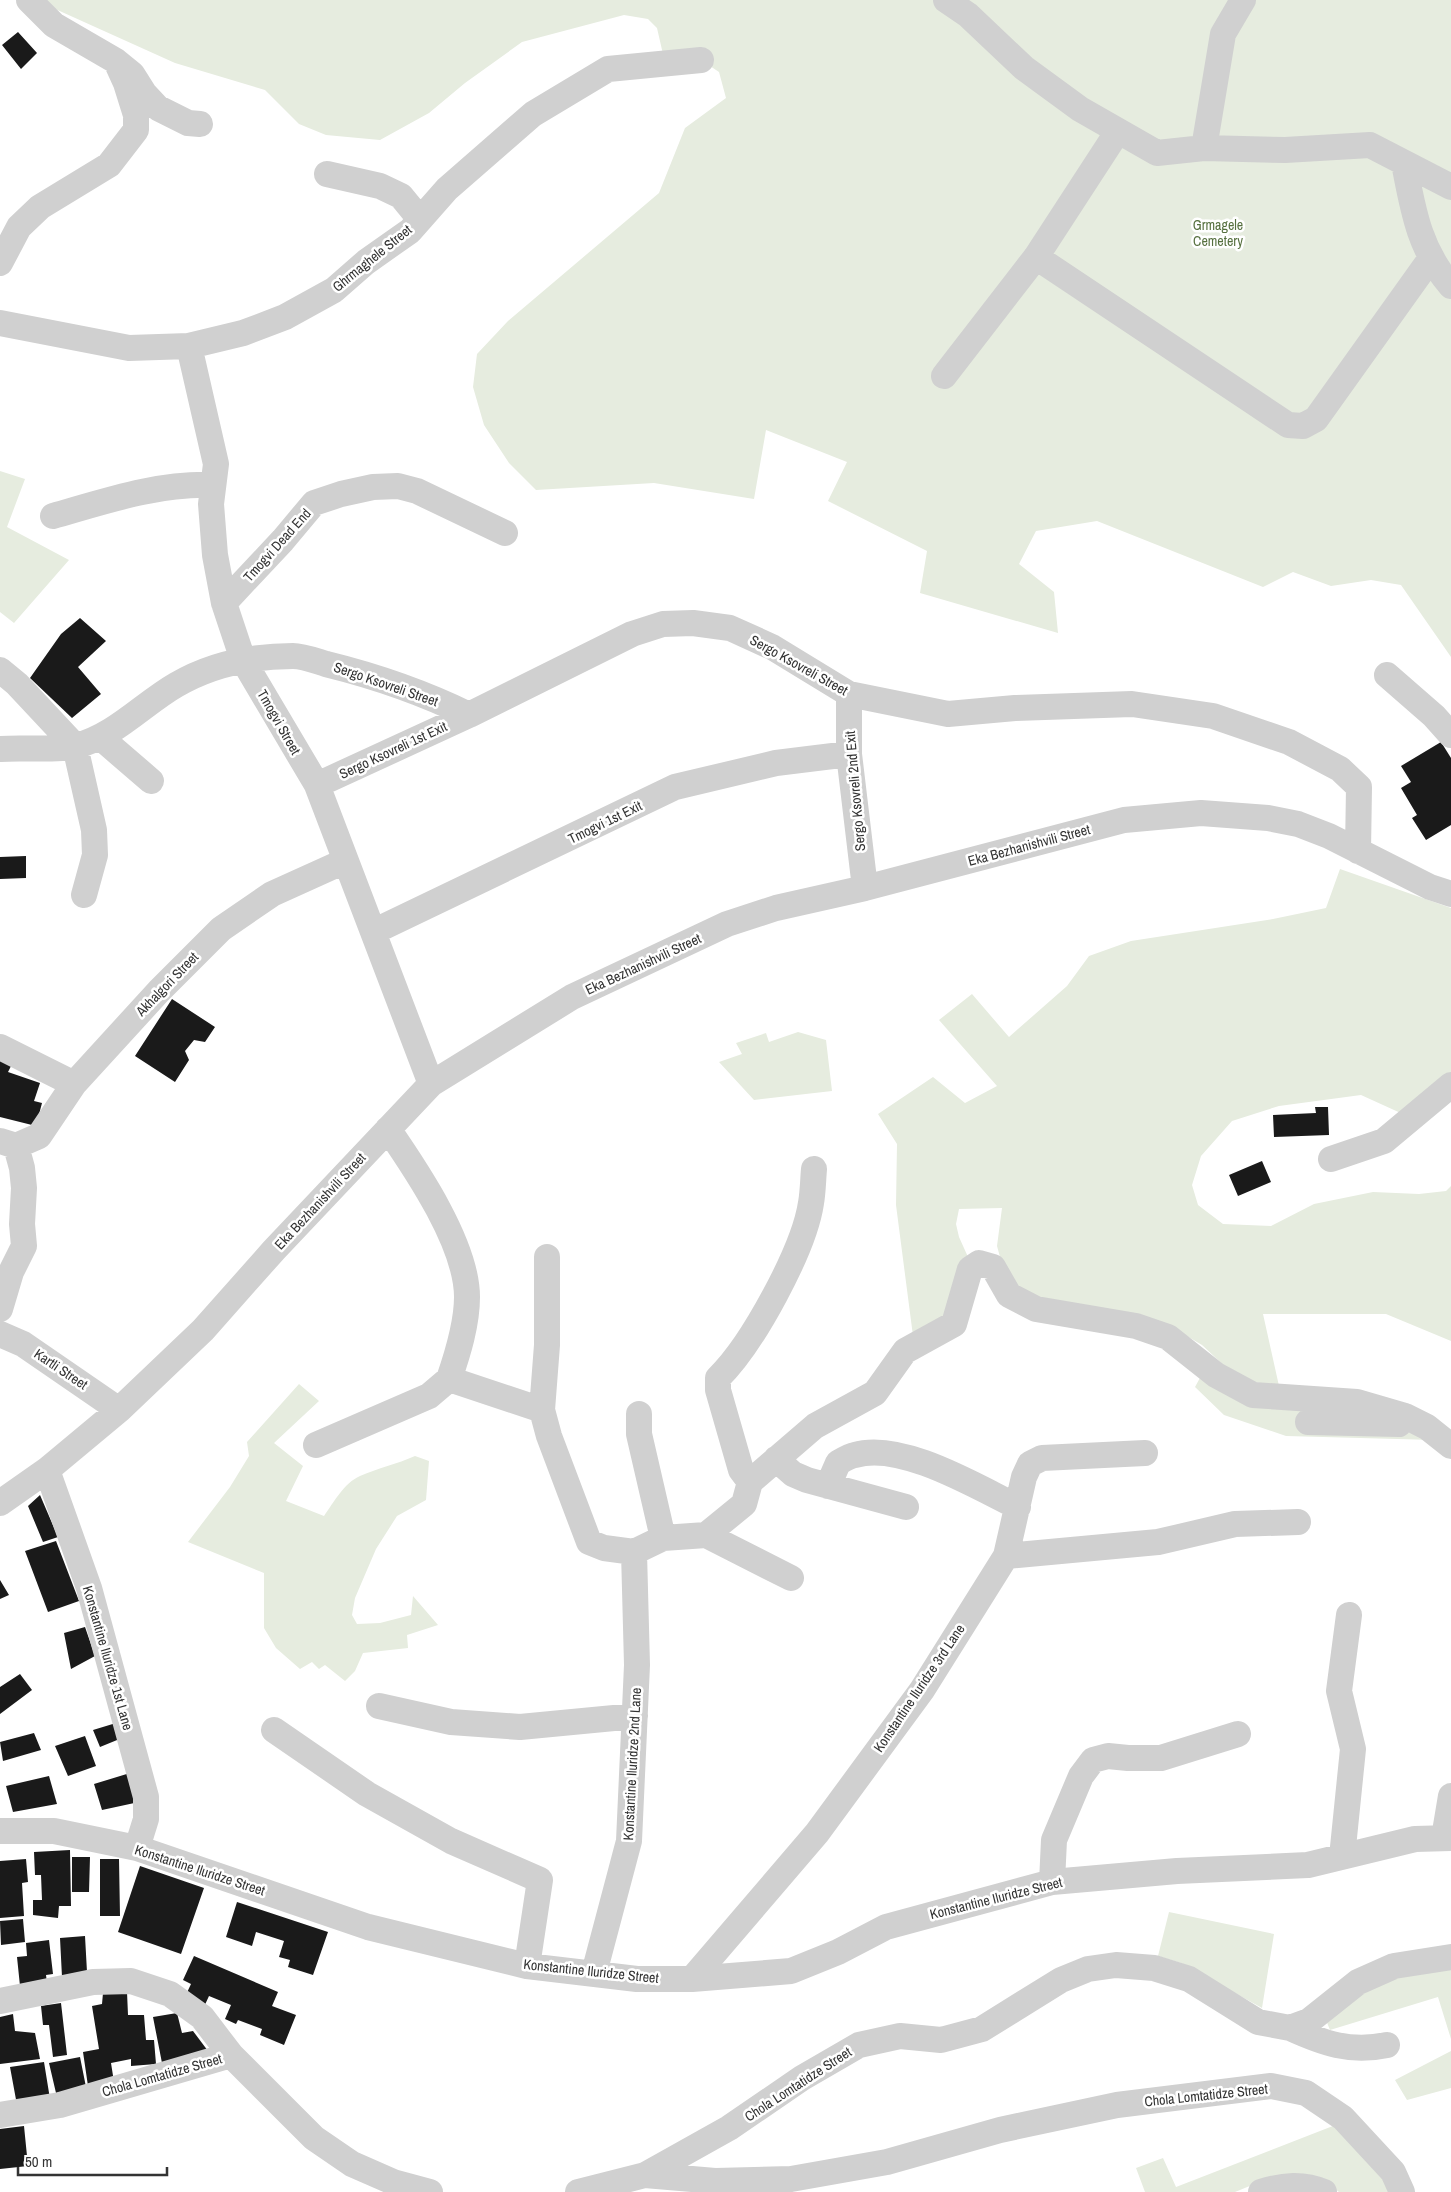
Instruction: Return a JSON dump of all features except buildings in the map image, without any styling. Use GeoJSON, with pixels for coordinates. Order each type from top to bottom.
{"type":"FeatureCollection","features":[{"type":"Feature","properties":{"kind":"street"},"geometry":{"type":"LineString","coordinates":[[29,0],[54,25],[116,60],[132,74],[144,93],[158,108],[188,123],[200,124]]}},
{"type":"Feature","properties":{"kind":"street"},"geometry":{"type":"LineString","coordinates":[[946,0],[968,15],[1024,68],[1080,109],[1157,153],[1204,148],[1285,150],[1370,145],[1451,187]]}},
{"type":"Feature","properties":{"kind":"street"},"geometry":{"type":"LineString","coordinates":[[1204,148],[1223,34],[1243,0]]}},
{"type":"Feature","properties":{"kind":"street"},"geometry":{"type":"LineString","coordinates":[[0,263],[19,228],[40,207],[109,165],[136,130],[134,107],[116,60]]}},
{"type":"Feature","properties":{"kind":"street","name":"Ghrmaghele Street"},"geometry":{"type":"LineString","coordinates":[[0,323],[129,348],[189,346],[243,333],[276,320],[334,290],[366,262],[410,231],[419,218],[447,189],[533,114],[608,69],[700,60]]}},
{"type":"Feature","properties":{"kind":"street"},"geometry":{"type":"LineString","coordinates":[[944,376],[1036,257],[1118,131]]}},
{"type":"Feature","properties":{"kind":"street"},"geometry":{"type":"LineString","coordinates":[[1404,163],[1415,221],[1436,269],[1451,286]]}},
{"type":"Feature","properties":{"kind":"street"},"geometry":{"type":"LineString","coordinates":[[327,174],[387,190],[401,196],[419,218]]}},
{"type":"Feature","properties":{"kind":"street"},"geometry":{"type":"LineString","coordinates":[[1036,257],[1288,424],[1303,426],[1316,419],[1431,258]]}},
{"type":"Feature","properties":{"kind":"street","name":"Tmogvi Street"},"geometry":{"type":"LineString","coordinates":[[189,346],[216,464],[211,504],[215,555],[224,603],[243,660],[317,785],[431,1084]]}},
{"type":"Feature","properties":{"kind":"street"},"geometry":{"type":"LineString","coordinates":[[54,516],[152,489],[194,484],[213,485]]}},
{"type":"Feature","properties":{"kind":"street","name":"Tmogvi Dead End"},"geometry":{"type":"LineString","coordinates":[[224,603],[283,540],[314,503],[341,494],[398,486],[417,491],[505,534]]}},
{"type":"Feature","properties":{"kind":"street","name":"Sergo Ksovreli Street"},"geometry":{"type":"LineString","coordinates":[[0,749],[74,746],[100,737],[176,685],[216,666],[243,660],[294,656],[397,686],[440,701],[469,715],[632,634],[670,624],[693,622],[730,628],[772,647],[849,694],[948,714],[1015,708],[1132,704],[1213,716],[1289,742],[1340,769],[1360,787],[1358,851]]}},
{"type":"Feature","properties":{"kind":"street"},"geometry":{"type":"LineString","coordinates":[[0,670],[16,684],[74,746],[94,830],[95,855],[84,895]]}},
{"type":"Feature","properties":{"kind":"street"},"geometry":{"type":"LineString","coordinates":[[1388,675],[1434,716],[1451,735]]}},
{"type":"Feature","properties":{"kind":"street","name":"Sergo Ksovreli 2nd Exit"},"geometry":{"type":"LineString","coordinates":[[849,694],[849,754],[865,888]]}},
{"type":"Feature","properties":{"kind":"street","name":"Sergo Ksovreli 1st Exit"},"geometry":{"type":"LineString","coordinates":[[317,785],[469,715]]}},
{"type":"Feature","properties":{"kind":"street"},"geometry":{"type":"LineString","coordinates":[[100,737],[151,781]]}},
{"type":"Feature","properties":{"kind":"street","name":"Tmogvi 1st Exit"},"geometry":{"type":"LineString","coordinates":[[373,932],[675,787],[776,763],[849,754]]}},
{"type":"Feature","properties":{"kind":"street","name":"Eka Bezhanishvili Street"},"geometry":{"type":"LineString","coordinates":[[0,1504],[47,1470],[119,1410],[203,1330],[274,1250],[431,1084],[572,997],[727,924],[776,908],[865,888],[1124,820],[1201,813],[1268,818],[1298,824],[1430,887],[1451,894]]}},
{"type":"Feature","properties":{"kind":"street","name":"Akhalgori Street"},"geometry":{"type":"LineString","coordinates":[[8,1144],[39,1136],[74,1084],[159,991],[221,929],[272,894],[345,861]]}},
{"type":"Feature","properties":{"kind":"street"},"geometry":{"type":"LineString","coordinates":[[0,1047],[74,1084]]}},
{"type":"Feature","properties":{"kind":"street"},"geometry":{"type":"LineString","coordinates":[[1331,1159],[1384,1141],[1451,1085]]}},
{"type":"Feature","properties":{"kind":"street"},"geometry":{"type":"LineString","coordinates":[[316,1444],[429,1396],[449,1379],[458,1350],[467,1296],[461,1259],[418,1174],[388,1129]]}},
{"type":"Feature","properties":{"kind":"street"},"geometry":{"type":"LineString","coordinates":[[0,1309],[7,1292],[11,1272],[24,1246],[22,1168],[8,1144]]}},
{"type":"Feature","properties":{"kind":"street"},"geometry":{"type":"LineString","coordinates":[[750,1482],[741,1470],[718,1390],[718,1378],[728,1368],[769,1305],[794,1256],[811,1204],[814,1169]]}},
{"type":"Feature","properties":{"kind":"street"},"geometry":{"type":"LineString","coordinates":[[548,1257],[548,1345],[542,1410],[589,1542],[604,1548],[634,1552],[663,1538],[706,1535],[790,1578]]}},
{"type":"Feature","properties":{"kind":"street"},"geometry":{"type":"LineString","coordinates":[[706,1535],[744,1504],[750,1482],[815,1426],[875,1393],[905,1351],[954,1324],[970,1269],[978,1263],[993,1267],[1009,1295],[1036,1309],[1136,1326],[1168,1337],[1216,1375],[1253,1395],[1357,1402],[1405,1416],[1443,1440]]}},
{"type":"Feature","properties":{"kind":"street","name":"Kartli Street"},"geometry":{"type":"LineString","coordinates":[[0,1334],[23,1344],[119,1410]]}},
{"type":"Feature","properties":{"kind":"street"},"geometry":{"type":"LineString","coordinates":[[449,1379],[542,1410]]}},
{"type":"Feature","properties":{"kind":"street"},"geometry":{"type":"LineString","coordinates":[[638,1414],[639,1434],[663,1538]]}},
{"type":"Feature","properties":{"kind":"street"},"geometry":{"type":"LineString","coordinates":[[1308,1422],[1398,1424],[1443,1440]]}},
{"type":"Feature","properties":{"kind":"street","name":"Konstantine Iluridze 3rd Lane"},"geometry":{"type":"LineString","coordinates":[[692,1979],[817,1833],[922,1690],[1006,1556],[1024,1477],[1030,1464],[1042,1458],[1145,1453]]}},
{"type":"Feature","properties":{"kind":"street"},"geometry":{"type":"LineString","coordinates":[[828,1486],[838,1463],[856,1454],[889,1454],[928,1463],[1018,1507]]}},
{"type":"Feature","properties":{"kind":"street"},"geometry":{"type":"LineString","coordinates":[[776,1460],[792,1474],[906,1508]]}},
{"type":"Feature","properties":{"kind":"street","name":"Konstantine Iluridze 1st Lane"},"geometry":{"type":"LineString","coordinates":[[47,1470],[89,1588],[146,1797],[146,1819],[137,1848]]}},
{"type":"Feature","properties":{"kind":"street"},"geometry":{"type":"LineString","coordinates":[[1006,1556],[1158,1542],[1235,1524],[1298,1522]]}},
{"type":"Feature","properties":{"kind":"street","name":"Konstantine Iluridze 2nd Lane"},"geometry":{"type":"LineString","coordinates":[[594,1973],[629,1841],[637,1665],[634,1552]]}},
{"type":"Feature","properties":{"kind":"street"},"geometry":{"type":"LineString","coordinates":[[1342,1857],[1353,1749],[1339,1691],[1349,1615]]}},
{"type":"Feature","properties":{"kind":"street"},"geometry":{"type":"LineString","coordinates":[[379,1706],[451,1722],[520,1727],[635,1716]]}},
{"type":"Feature","properties":{"kind":"street"},"geometry":{"type":"LineString","coordinates":[[274,1730],[367,1794],[451,1841],[540,1880],[527,1966]]}},
{"type":"Feature","properties":{"kind":"street"},"geometry":{"type":"LineString","coordinates":[[1052,1882],[1054,1840],[1081,1776],[1093,1760],[1108,1756],[1160,1758],[1200,1744],[1238,1734]]}},
{"type":"Feature","properties":{"kind":"street"},"geometry":{"type":"LineString","coordinates":[[1448,1838],[1451,1796]]}},
{"type":"Feature","properties":{"kind":"street","name":"Konstantine Iluridze Street"},"geometry":{"type":"LineString","coordinates":[[0,1831],[54,1831],[137,1848],[368,1927],[527,1966],[637,1979],[692,1979],[791,1971],[838,1952],[886,1927],[1052,1882],[1177,1871],[1308,1866],[1415,1839],[1448,1838]]}},
{"type":"Feature","properties":{"kind":"street"},"geometry":{"type":"LineString","coordinates":[[1290,2028],[1309,2021],[1358,1982],[1394,1966],[1451,1956]]}},
{"type":"Feature","properties":{"kind":"street","name":"Chola Lomtatidze Street"},"geometry":{"type":"LineString","coordinates":[[578,2192],[646,2175],[729,2128],[802,2078],[859,2045],[900,2036],[941,2040],[982,2029],[1061,1980],[1088,1969],[1116,1966],[1154,1968],[1189,1979],[1258,2022],[1290,2028],[1324,2043],[1352,2048],[1388,2045]]}},
{"type":"Feature","properties":{"kind":"street"},"geometry":{"type":"LineString","coordinates":[[0,2002],[93,1982],[131,1981],[170,1994],[202,2018],[231,2055]]}},
{"type":"Feature","properties":{"kind":"street","name":"Chola Lomtatidze Street"},"geometry":{"type":"LineString","coordinates":[[0,2115],[60,2105],[231,2055],[314,2138],[352,2164],[393,2182],[430,2192]]}},
{"type":"Feature","properties":{"kind":"street","name":"Chola Lomtatidze Street"},"geometry":{"type":"LineString","coordinates":[[646,2175],[721,2187],[800,2177],[886,2162],[1000,2130],[1117,2105],[1271,2086],[1306,2093],[1343,2118],[1393,2172],[1402,2192]]}},
{"type":"Feature","properties":{"kind":"street"},"geometry":{"type":"LineString","coordinates":[[1261,2192],[1279,2186],[1306,2186],[1324,2192]]}},
{"type":"Feature","properties":{"kind":"green space","name":"Grmagele Cemetery"},"geometry":{"type":"Polygon","coordinates":[[[45,0],[1451,0],[1451,657],[1401,585],[1371,580],[1331,586],[1293,572],[1263,587],[1097,521],[1036,531],[1019,564],[1054,592],[1058,633],[920,593],[927,551],[828,501],[847,462],[766,430],[754,499],[654,483],[536,490],[509,463],[484,425],[473,387],[477,354],[508,321],[659,193],[685,128],[726,98],[719,72],[701,60],[665,63],[657,28],[648,19],[624,15],[522,42],[465,83],[429,113],[380,140],[326,135],[299,124],[265,90],[175,63],[53,8],[45,0]]]}},
{"type":"Feature","properties":{"kind":"green space"},"geometry":{"type":"Polygon","coordinates":[[[0,471],[25,479],[7,527],[69,560],[14,623],[0,612],[0,471]]]}},
{"type":"Feature","properties":{"kind":"green space"},"geometry":{"type":"Polygon","coordinates":[[[1340,869],[1451,908],[1451,1078],[1405,1115],[1361,1095],[1279,1106],[1232,1121],[1201,1156],[1192,1185],[1198,1205],[1223,1224],[1271,1226],[1314,1204],[1373,1192],[1419,1194],[1446,1191],[1451,1186],[1451,1341],[1386,1314],[1263,1314],[1279,1386],[1254,1382],[1233,1374],[1202,1345],[1165,1323],[1041,1300],[1021,1290],[1003,1268],[997,1246],[1002,1208],[959,1209],[956,1224],[959,1237],[968,1257],[952,1322],[913,1336],[896,1205],[897,1144],[878,1114],[933,1077],[965,1103],[997,1086],[939,1020],[972,994],[1009,1037],[1067,986],[1089,956],[1131,941],[1273,919],[1326,908],[1340,869]]]}},
{"type":"Feature","properties":{"kind":"green space"},"geometry":{"type":"Polygon","coordinates":[[[798,1032],[826,1040],[832,1091],[754,1100],[719,1062],[742,1054],[736,1043],[766,1033],[769,1042],[798,1032]]]}},
{"type":"Feature","properties":{"kind":"green space"},"geometry":{"type":"Polygon","coordinates":[[[1201,1376],[1434,1440],[1286,1436],[1224,1415],[1195,1387],[1201,1376]]]}},
{"type":"Feature","properties":{"kind":"green space"},"geometry":{"type":"Polygon","coordinates":[[[299,1384],[319,1401],[274,1443],[303,1466],[286,1501],[324,1516],[344,1488],[354,1479],[415,1456],[429,1461],[426,1500],[397,1516],[376,1549],[355,1598],[352,1615],[357,1624],[380,1623],[411,1615],[413,1596],[438,1625],[407,1635],[408,1648],[363,1653],[355,1671],[345,1681],[325,1665],[319,1669],[312,1662],[300,1669],[276,1648],[264,1628],[264,1573],[188,1542],[230,1487],[249,1456],[247,1442],[299,1384]]]}},
{"type":"Feature","properties":{"kind":"green space"},"geometry":{"type":"Polygon","coordinates":[[[1169,1912],[1274,1934],[1262,2008],[1181,1963],[1158,1956],[1169,1912]]]}},
{"type":"Feature","properties":{"kind":"green space"},"geometry":{"type":"Polygon","coordinates":[[[1451,1968],[1451,2039],[1438,1997],[1330,2030],[1326,2020],[1393,1973],[1451,1968]]]}},
{"type":"Feature","properties":{"kind":"green space"},"geometry":{"type":"Polygon","coordinates":[[[1451,2051],[1451,2088],[1407,2100],[1395,2080],[1451,2051]]]}},
{"type":"Feature","properties":{"kind":"green space"},"geometry":{"type":"Polygon","coordinates":[[[1338,2124],[1395,2192],[1339,2192],[1324,2180],[1262,2181],[1235,2192],[1145,2192],[1136,2168],[1163,2158],[1176,2187],[1338,2124]]]}}]}
